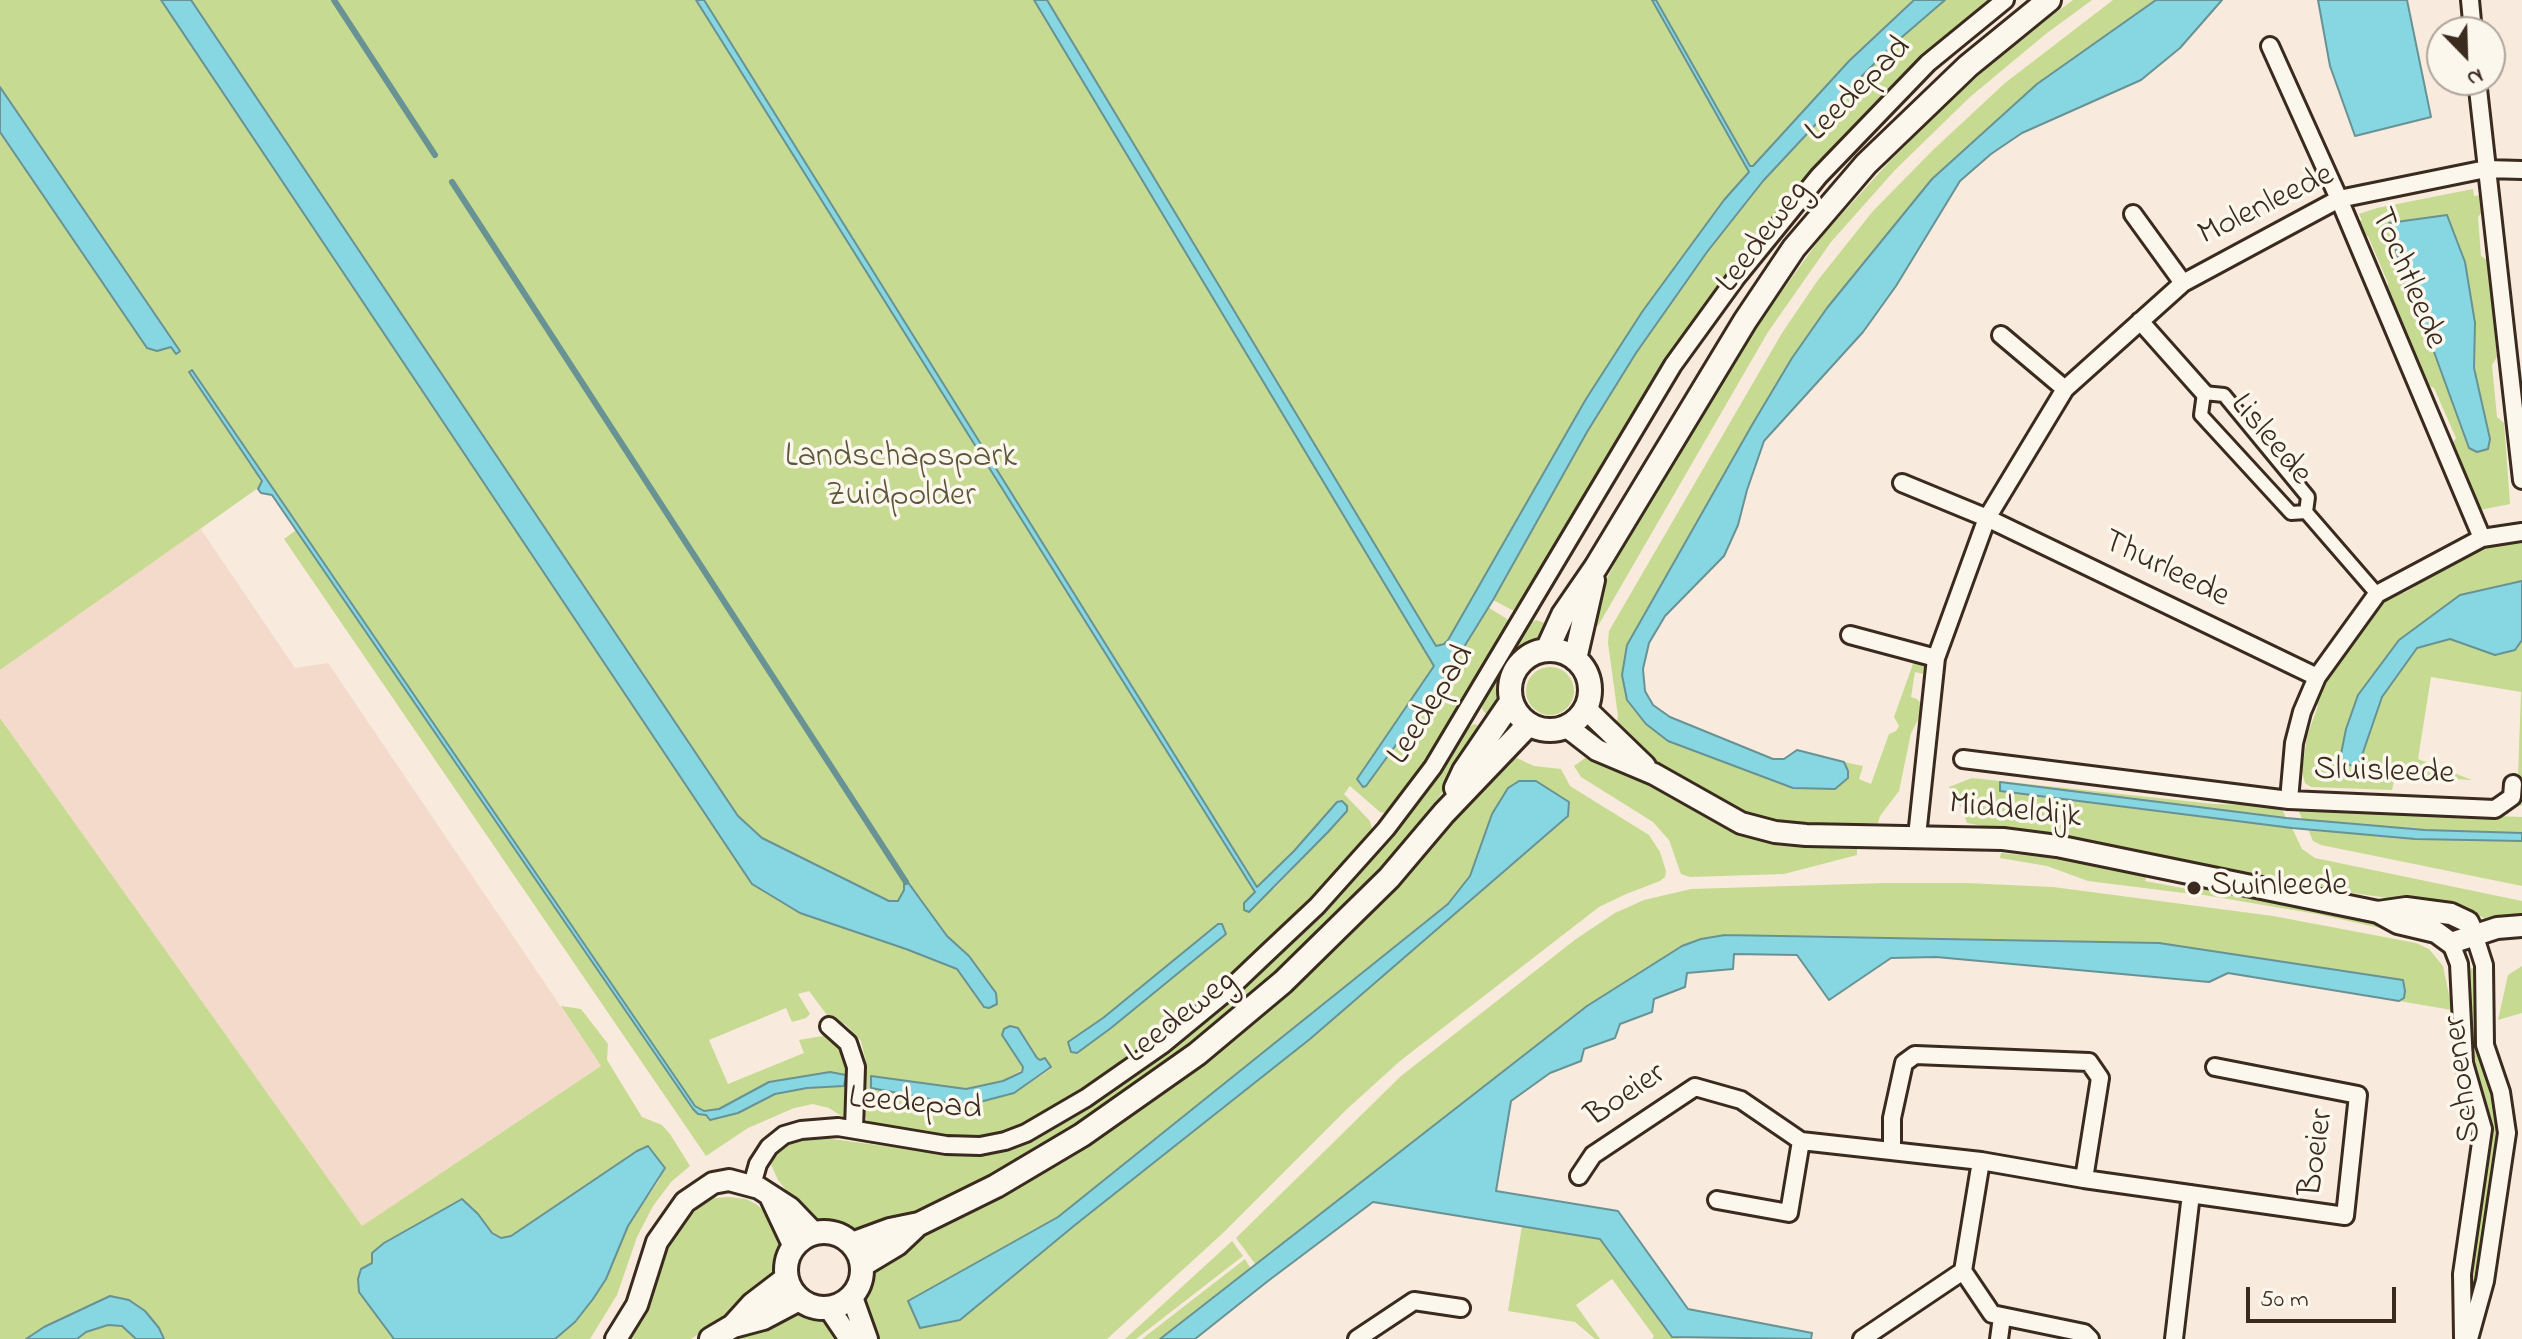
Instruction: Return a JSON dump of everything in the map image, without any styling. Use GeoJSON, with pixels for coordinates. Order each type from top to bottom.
{"type":"FeatureCollection","features":[{"type":"Feature","properties":{"kind":"main road","name":"Leedeweg"},"geometry":{"type":"LineString","coordinates":[[1547,650],[1563,615],[1596,567],[1745,321],[1794,248],[1866,164],[1968,66],[2049,0]]}},
{"type":"Feature","properties":{"kind":"main road","name":"Leedeweg"},"geometry":{"type":"LineString","coordinates":[[1575,659],[1596,567]]}},
{"type":"Feature","properties":{"kind":"main road"},"geometry":{"type":"LineString","coordinates":[[1547,650],[1562,651],[1575,659],[1589,681],[1589,699],[1580,715],[1566,726],[1551,730],[1529,724],[1518,715],[1511,702],[1510,684],[1516,667],[1530,655],[1547,650]]}},
{"type":"Feature","properties":{"kind":"main road","name":"Leedeweg"},"geometry":{"type":"LineString","coordinates":[[1444,813],[1464,771],[1511,702]]}},
{"type":"Feature","properties":{"kind":"main road","name":"Leedeweg"},"geometry":{"type":"LineString","coordinates":[[857,1255],[890,1230],[919,1224],[996,1186],[1082,1135],[1197,1054],[1283,982],[1389,878],[1444,813],[1529,724]]}},
{"type":"Feature","properties":{"kind":"main road"},"geometry":{"type":"LineString","coordinates":[[828,1232],[841,1236],[857,1255],[858,1287],[852,1297],[829,1308],[818,1308],[799,1299],[791,1290],[787,1278],[789,1256],[794,1247],[814,1233],[828,1232]]}},
{"type":"Feature","properties":{"kind":"main road"},"geometry":{"type":"LineString","coordinates":[[733,1326],[753,1304],[787,1278]]}},
{"type":"Feature","properties":{"kind":"main road"},"geometry":{"type":"LineString","coordinates":[[711,1339],[733,1326],[763,1318],[799,1299]]}},
{"type":"Feature","properties":{"kind":"street","name":"Leedepad"},"geometry":{"type":"LineString","coordinates":[[752,1185],[758,1164],[769,1147],[784,1135],[801,1130],[838,1127],[946,1145],[980,1146],[1026,1133],[1086,1098],[1162,1045],[1224,994],[1317,906],[1386,829],[1433,767],[1665,377],[1736,278],[1819,176],[1928,63],[2005,0]]}},
{"type":"Feature","properties":{"kind":"street","name":"Tochtleede"},"geometry":{"type":"LineString","coordinates":[[2270,46],[2339,199],[2482,538]]}},
{"type":"Feature","properties":{"kind":"street"},"geometry":{"type":"LineString","coordinates":[[2479,96],[2522,480]]}},
{"type":"Feature","properties":{"kind":"street","name":"Molenleede"},"geometry":{"type":"LineString","coordinates":[[1917,836],[1936,658],[1987,518],[2065,389],[2183,283],[2339,199],[2486,169],[2522,170]]}},
{"type":"Feature","properties":{"kind":"street","name":"Molenleede"},"geometry":{"type":"LineString","coordinates":[[2133,214],[2183,283]]}},
{"type":"Feature","properties":{"kind":"street","name":"Lisleede"},"geometry":{"type":"LineString","coordinates":[[2140,321],[2204,393],[2224,395],[2308,497],[2306,512],[2377,594]]}},
{"type":"Feature","properties":{"kind":"street"},"geometry":{"type":"LineString","coordinates":[[2001,335],[2065,389]]}},
{"type":"Feature","properties":{"kind":"street","name":"Lisleede"},"geometry":{"type":"LineString","coordinates":[[2204,393],[2201,415],[2291,513],[2306,512]]}},
{"type":"Feature","properties":{"kind":"street"},"geometry":{"type":"LineString","coordinates":[[1902,483],[1987,518]]}},
{"type":"Feature","properties":{"kind":"street","name":"Thurleede"},"geometry":{"type":"LineString","coordinates":[[1987,518],[2317,677]]}},
{"type":"Feature","properties":{"kind":"street","name":"Sluisleede"},"geometry":{"type":"LineString","coordinates":[[2513,784],[2512,797],[2495,809],[2289,800],[2294,743],[2302,712],[2317,677],[2377,594],[2482,538],[2522,532]]}},
{"type":"Feature","properties":{"kind":"street"},"geometry":{"type":"LineString","coordinates":[[1850,635],[1936,658]]}},
{"type":"Feature","properties":{"kind":"street","name":"Middeldijk"},"geometry":{"type":"LineString","coordinates":[[1585,708],[1654,774]]}},
{"type":"Feature","properties":{"kind":"street","name":"Middeldijk"},"geometry":{"type":"LineString","coordinates":[[1566,726],[1597,750],[1654,774],[1741,823],[1775,832],[2003,839],[2057,846],[2378,912],[2398,923],[2436,932],[2451,943]]}},
{"type":"Feature","properties":{"kind":"street"},"geometry":{"type":"LineString","coordinates":[[1963,759],[2289,800]]}},
{"type":"Feature","properties":{"kind":"street","name":"Middeldijk"},"geometry":{"type":"LineString","coordinates":[[2378,912],[2406,908],[2451,914],[2468,922],[2475,937]]}},
{"type":"Feature","properties":{"kind":"street"},"geometry":{"type":"LineString","coordinates":[[2451,943],[2497,928],[2522,926]]}},
{"type":"Feature","properties":{"kind":"street","name":"Schoener"},"geometry":{"type":"LineString","coordinates":[[2459,964],[2475,937]]}},
{"type":"Feature","properties":{"kind":"street","name":"Schoener"},"geometry":{"type":"LineString","coordinates":[[2466,1339],[2485,1281],[2507,1133],[2501,1092],[2485,1045],[2484,965],[2475,937]]}},
{"type":"Feature","properties":{"kind":"street","name":"Schoener"},"geometry":{"type":"LineString","coordinates":[[2451,943],[2459,964],[2464,1063],[2483,1129],[2462,1274],[2466,1339]]}},
{"type":"Feature","properties":{"kind":"street"},"geometry":{"type":"LineString","coordinates":[[829,1026],[848,1043],[856,1067],[854,1129]]}},
{"type":"Feature","properties":{"kind":"street"},"geometry":{"type":"LineString","coordinates":[[1892,1150],[1892,1118],[1904,1063],[1915,1055],[2089,1062],[2100,1078],[2084,1179]]}},
{"type":"Feature","properties":{"kind":"street","name":"Boeier"},"geometry":{"type":"LineString","coordinates":[[1579,1176],[1593,1155],[1695,1087],[1741,1100],[1801,1141],[1981,1161],[2084,1179],[2345,1216],[2358,1095],[2215,1067]]}},
{"type":"Feature","properties":{"kind":"street"},"geometry":{"type":"LineString","coordinates":[[1717,1200],[1789,1213],[1801,1141]]}},
{"type":"Feature","properties":{"kind":"street"},"geometry":{"type":"LineString","coordinates":[[1981,1161],[1963,1271],[1992,1314],[2084,1333],[2090,1339]]}},
{"type":"Feature","properties":{"kind":"street"},"geometry":{"type":"LineString","coordinates":[[616,1339],[637,1305],[657,1242],[685,1202],[713,1183],[729,1180],[752,1185],[790,1208],[814,1233]]}},
{"type":"Feature","properties":{"kind":"street"},"geometry":{"type":"LineString","coordinates":[[2174,1339],[2191,1194]]}},
{"type":"Feature","properties":{"kind":"street"},"geometry":{"type":"LineString","coordinates":[[770,1196],[794,1247]]}},
{"type":"Feature","properties":{"kind":"street"},"geometry":{"type":"LineString","coordinates":[[1862,1339],[1963,1271]]}},
{"type":"Feature","properties":{"kind":"street"},"geometry":{"type":"LineString","coordinates":[[852,1297],[867,1339]]}},
{"type":"Feature","properties":{"kind":"street"},"geometry":{"type":"LineString","coordinates":[[1357,1339],[1414,1301],[1461,1308]]}},
{"type":"Feature","properties":{"kind":"street"},"geometry":{"type":"LineString","coordinates":[[829,1308],[850,1339]]}},
{"type":"Feature","properties":{"kind":"street"},"geometry":{"type":"LineString","coordinates":[[1999,1339],[2002,1317]]}},
{"type":"Feature","properties":{"kind":"shaded area"},"geometry":{"type":"Polygon","coordinates":[[[200,528],[295,668],[328,663],[601,1066],[362,1226],[0,718],[0,670],[200,528]]]}},
{"type":"Feature","properties":{"kind":"green space","name":"Landschapspark Zuidpolder"},"geometry":{"type":"Polygon","coordinates":[[[0,0],[1919,0],[1779,136],[1753,166],[1745,156],[1748,174],[1700,232],[1614,354],[1448,640],[1436,646],[1434,666],[1357,778],[1363,787],[1366,786],[1446,676],[1488,607],[1507,619],[1510,625],[1437,748],[1388,814],[1380,812],[1350,786],[1344,794],[1370,821],[1373,833],[1239,969],[1168,1030],[1030,1123],[999,1134],[969,1139],[933,1137],[868,1124],[865,1115],[866,1062],[861,1041],[846,1025],[827,1015],[809,991],[798,994],[810,1014],[806,1018],[792,1022],[786,1008],[709,1040],[728,1084],[804,1053],[799,1040],[823,1036],[830,1039],[844,1053],[849,1064],[850,1105],[843,1117],[829,1108],[813,1104],[794,1108],[748,1128],[706,1156],[284,539],[296,530],[693,1109],[698,1114],[738,1113],[775,1094],[836,1087],[830,1072],[769,1082],[719,1109],[704,1111],[695,1106],[268,481],[0,670],[0,0]],[[1337,802],[1257,888],[1232,848],[1229,851],[1255,892],[1274,889],[1328,832],[1337,802]],[[1002,1035],[1023,1069],[1003,1081],[966,1089],[872,1076],[871,1088],[946,1102],[976,1103],[1014,1093],[1051,1069],[1002,1035]]]}},
{"type":"Feature","properties":{"kind":"green space"},"geometry":{"type":"Polygon","coordinates":[[[1945,0],[1991,0],[1933,50],[1864,117],[1795,191],[1741,257],[1677,344],[1522,606],[1514,611],[1493,600],[1587,432],[1636,353],[1707,252],[1763,181],[1846,92],[1895,43],[1945,0]]]}},
{"type":"Feature","properties":{"kind":"green space"},"geometry":{"type":"Polygon","coordinates":[[[2073,0],[2092,0],[1970,97],[1895,170],[1831,242],[1768,332],[1598,626],[1589,626],[1604,584],[1621,551],[1692,428],[1758,324],[1822,236],[1948,103],[2014,44],[2073,0]]]}},
{"type":"Feature","properties":{"kind":"green space"},"geometry":{"type":"Polygon","coordinates":[[[2113,0],[2156,0],[2037,84],[1932,179],[1827,308],[1792,358],[1752,425],[1627,645],[1622,675],[1627,700],[1646,724],[1793,788],[1835,789],[1848,771],[1844,762],[1863,766],[1859,779],[1871,784],[1889,734],[1899,726],[1894,717],[1914,661],[1919,659],[1928,666],[1928,675],[1915,672],[1911,697],[1922,705],[1922,712],[1911,733],[1899,791],[1878,823],[1817,827],[1772,823],[1736,810],[1640,751],[1615,730],[1618,716],[1609,631],[1782,333],[1818,280],[1873,211],[2005,83],[2113,0]]]}},
{"type":"Feature","properties":{"kind":"green space"},"geometry":{"type":"Polygon","coordinates":[[[2473,189],[2474,196],[2481,195],[2483,211],[2478,217],[2481,256],[2487,260],[2497,357],[2492,365],[2497,417],[2504,423],[2510,504],[2480,510],[2452,444],[2456,438],[2434,388],[2425,384],[2386,292],[2388,283],[2368,236],[2360,233],[2356,222],[2362,220],[2359,214],[2473,189]],[[2407,293],[2422,319],[2480,398],[2474,368],[2475,323],[2407,293]]]}},
{"type":"Feature","properties":{"kind":"green space"},"geometry":{"type":"Polygon","coordinates":[[[2522,541],[2522,581],[2460,595],[2358,695],[2340,759],[2352,766],[2360,761],[2382,697],[2417,648],[2450,639],[2495,655],[2515,650],[2522,640],[2522,806],[2517,805],[2521,692],[2431,677],[2418,759],[2472,780],[2395,776],[2392,790],[2311,787],[2305,783],[2302,771],[2307,736],[2318,706],[2314,698],[2332,663],[2339,661],[2373,617],[2373,610],[2395,592],[2404,593],[2452,563],[2457,556],[2490,544],[2522,541]]]}},
{"type":"Feature","properties":{"kind":"green space"},"geometry":{"type":"Polygon","coordinates":[[[1536,620],[1551,625],[1539,642],[1517,655],[1508,668],[1501,702],[1490,719],[1482,709],[1483,702],[1529,624],[1536,620]]]}},
{"type":"Feature","properties":{"kind":"green space"},"geometry":{"type":"Polygon","coordinates":[[[1550,667],[1567,674],[1574,691],[1567,708],[1550,715],[1533,708],[1526,691],[1533,674],[1550,667]]]}},
{"type":"Feature","properties":{"kind":"green space"},"geometry":{"type":"Polygon","coordinates":[[[0,718],[362,1226],[601,1066],[561,1006],[581,1009],[608,1044],[607,1060],[642,1117],[662,1125],[690,1166],[672,1181],[653,1206],[637,1237],[617,1295],[590,1339],[555,1339],[575,1322],[593,1299],[606,1279],[628,1226],[660,1179],[648,1147],[637,1151],[511,1236],[501,1238],[491,1233],[478,1214],[384,1243],[372,1253],[373,1263],[365,1267],[415,1339],[0,1339],[0,718]]]}},
{"type":"Feature","properties":{"kind":"green space"},"geometry":{"type":"Polygon","coordinates":[[[1474,724],[1482,727],[1442,793],[1377,874],[1274,974],[1219,1022],[1089,1118],[988,1178],[915,1214],[859,1232],[811,1217],[778,1180],[769,1160],[776,1144],[795,1134],[944,1154],[968,1154],[1035,1138],[1101,1096],[1208,1017],[1314,919],[1353,880],[1405,818],[1465,730],[1474,724]]]}},
{"type":"Feature","properties":{"kind":"green space"},"geometry":{"type":"Polygon","coordinates":[[[1508,754],[1534,766],[1561,769],[1570,786],[1649,835],[1660,852],[1665,877],[1599,907],[1400,1061],[1346,1110],[1224,1232],[1107,1339],[876,1339],[863,1305],[866,1276],[889,1254],[1172,1081],[1508,754]],[[1569,802],[1492,814],[1470,876],[1448,904],[1058,1217],[908,1301],[1075,1225],[1310,1039],[1568,817],[1569,802]]]}},
{"type":"Feature","properties":{"kind":"green space"},"geometry":{"type":"Polygon","coordinates":[[[1591,754],[1737,834],[1781,846],[1857,849],[1857,855],[1784,874],[1690,877],[1681,874],[1669,840],[1653,822],[1581,777],[1574,766],[1591,754]]]}},
{"type":"Feature","properties":{"kind":"green space"},"geometry":{"type":"Polygon","coordinates":[[[1972,778],[2214,804],[2281,806],[2286,818],[2000,783],[2000,791],[2292,828],[2302,849],[2315,858],[2522,901],[2522,914],[2484,918],[2467,910],[2293,884],[1967,823],[1949,787],[1972,778]]]}},
{"type":"Feature","properties":{"kind":"green space"},"geometry":{"type":"Polygon","coordinates":[[[2298,809],[2522,817],[2522,833],[2425,830],[2302,819],[2298,809]]]}},
{"type":"Feature","properties":{"kind":"green space"},"geometry":{"type":"Polygon","coordinates":[[[2308,829],[2415,839],[2522,841],[2522,886],[2321,845],[2313,841],[2308,829]]]}},
{"type":"Feature","properties":{"kind":"green space"},"geometry":{"type":"Polygon","coordinates":[[[2001,853],[2063,859],[2147,875],[2145,881],[2193,890],[2192,894],[2088,881],[2047,866],[2000,858],[2001,853]]]}},
{"type":"Feature","properties":{"kind":"green space"},"geometry":{"type":"Polygon","coordinates":[[[1886,883],[2053,887],[2273,916],[2416,943],[2429,949],[2443,966],[2452,1010],[2399,1001],[2402,1000],[2402,980],[2159,943],[1725,935],[1701,939],[1682,946],[1587,1006],[1256,1265],[1236,1238],[1401,1076],[1576,939],[1615,913],[1644,900],[1691,889],[1886,883]]]}},
{"type":"Feature","properties":{"kind":"green space"},"geometry":{"type":"Polygon","coordinates":[[[2199,885],[2425,935],[2448,952],[2451,960],[2438,946],[2421,937],[2317,914],[2198,894],[2199,885]]]}},
{"type":"Feature","properties":{"kind":"green space"},"geometry":{"type":"Polygon","coordinates":[[[2522,966],[2522,1013],[2498,1020],[2508,975],[2522,966]]]}},
{"type":"Feature","properties":{"kind":"green space"},"geometry":{"type":"Polygon","coordinates":[[[2467,968],[2478,969],[2479,1047],[2494,1095],[2500,1145],[2478,1284],[2472,1288],[2467,1282],[2489,1138],[2486,1109],[2471,1062],[2466,1018],[2467,968]]]}},
{"type":"Feature","properties":{"kind":"green space"},"geometry":{"type":"Polygon","coordinates":[[[714,1198],[746,1199],[769,1215],[782,1243],[775,1275],[762,1290],[691,1339],[629,1339],[637,1328],[673,1236],[681,1224],[704,1203],[714,1198]]]}},
{"type":"Feature","properties":{"kind":"green space"},"geometry":{"type":"Polygon","coordinates":[[[1522,1226],[1600,1239],[1672,1337],[1682,1339],[1652,1339],[1654,1336],[1612,1279],[1576,1305],[1600,1339],[1595,1339],[1575,1322],[1508,1311],[1522,1226]]]}},
{"type":"Feature","properties":{"kind":"green space"},"geometry":{"type":"Polygon","coordinates":[[[1232,1241],[1243,1256],[1136,1339],[1125,1339],[1232,1241]]]}},
{"type":"Feature","properties":{"kind":"green space"},"geometry":{"type":"Polygon","coordinates":[[[1245,1259],[1251,1269],[1160,1339],[1142,1339],[1245,1259]]]}},
{"type":"Feature","properties":{"kind":"green space"},"geometry":{"type":"Polygon","coordinates":[[[802,1311],[820,1317],[835,1328],[842,1339],[732,1339],[788,1313],[802,1311]]]}},
{"type":"Feature","properties":{"kind":"water"},"geometry":{"type":"Polygon","coordinates":[[[161,0],[191,0],[738,816],[762,838],[889,901],[898,901],[907,881],[947,936],[969,956],[996,993],[997,1004],[984,1007],[957,969],[800,913],[752,884],[161,0]]]}},
{"type":"Feature","properties":{"kind":"water"},"geometry":{"type":"Polygon","coordinates":[[[696,0],[704,0],[1257,887],[1337,802],[1342,801],[1347,806],[1347,811],[1328,832],[1249,912],[1244,910],[1244,903],[1255,892],[696,0]]]}},
{"type":"Feature","properties":{"kind":"water"},"geometry":{"type":"Polygon","coordinates":[[[1034,0],[1047,0],[1436,646],[1448,640],[1586,399],[1642,312],[1724,200],[1749,172],[1652,0],[1656,0],[1750,166],[1753,166],[1849,61],[1914,0],[1945,0],[1895,43],[1846,92],[1763,181],[1707,252],[1636,353],[1587,432],[1493,600],[1446,676],[1363,787],[1357,779],[1434,666],[1034,0]]]}},
{"type":"Feature","properties":{"kind":"water"},"geometry":{"type":"Polygon","coordinates":[[[2156,0],[2222,0],[2180,48],[2141,80],[2022,133],[1960,181],[1896,286],[1863,332],[1764,441],[1738,525],[1724,556],[1665,616],[1649,643],[1643,669],[1645,691],[1653,705],[1670,717],[1773,759],[1784,759],[1797,750],[1844,762],[1848,778],[1835,789],[1793,788],[1668,741],[1646,724],[1627,700],[1622,675],[1627,645],[1792,358],[1827,308],[1932,179],[2037,84],[2156,0]]]}},
{"type":"Feature","properties":{"kind":"water"},"geometry":{"type":"Polygon","coordinates":[[[2318,0],[2407,0],[2431,117],[2355,136],[2330,66],[2318,0]]]}},
{"type":"Feature","properties":{"kind":"water"},"geometry":{"type":"Polygon","coordinates":[[[0,87],[179,352],[176,354],[171,347],[157,351],[147,348],[0,132],[0,87]]]}},
{"type":"Feature","properties":{"kind":"water"},"geometry":{"type":"Polygon","coordinates":[[[2447,215],[2465,262],[2475,323],[2474,368],[2490,439],[2488,449],[2477,452],[2469,448],[2422,319],[2407,293],[2389,223],[2447,215]]]}},
{"type":"Feature","properties":{"kind":"water"},"geometry":{"type":"Polygon","coordinates":[[[192,370],[695,1106],[704,1111],[719,1109],[769,1082],[830,1072],[846,1075],[844,1086],[775,1094],[738,1113],[710,1120],[693,1109],[272,495],[261,493],[258,489],[262,481],[189,372],[192,370]]]}},
{"type":"Feature","properties":{"kind":"water"},"geometry":{"type":"Polygon","coordinates":[[[2522,581],[2522,640],[2515,650],[2495,655],[2450,639],[2417,648],[2382,697],[2360,761],[2352,766],[2340,759],[2358,695],[2399,640],[2460,595],[2522,581]]]}},
{"type":"Feature","properties":{"kind":"water"},"geometry":{"type":"Polygon","coordinates":[[[1519,781],[1536,781],[1569,802],[1568,816],[1310,1039],[960,1320],[920,1328],[908,1301],[1058,1217],[1448,904],[1470,876],[1492,814],[1508,788],[1519,781]]]}},
{"type":"Feature","properties":{"kind":"water"},"geometry":{"type":"Polygon","coordinates":[[[2000,782],[2286,818],[2425,830],[2522,833],[2522,841],[2415,839],[2292,828],[2000,791],[2000,782]]]}},
{"type":"Feature","properties":{"kind":"water"},"geometry":{"type":"Polygon","coordinates":[[[1218,924],[1222,924],[1226,934],[1111,1028],[1077,1053],[1071,1052],[1068,1042],[1103,1018],[1218,924]]]}},
{"type":"Feature","properties":{"kind":"water"},"geometry":{"type":"Polygon","coordinates":[[[1725,935],[2159,943],[2403,980],[2405,991],[2404,998],[2399,1001],[2228,973],[2209,982],[1936,957],[1891,958],[1829,1000],[1797,955],[1734,954],[1733,969],[1687,973],[1685,987],[1654,999],[1652,1012],[1620,1024],[1615,1038],[1584,1049],[1581,1061],[1550,1073],[1511,1101],[1496,1191],[1618,1211],[1688,1309],[1812,1333],[1811,1339],[1672,1337],[1600,1239],[1373,1202],[1195,1339],[1160,1339],[1587,1006],[1682,946],[1725,935]]]}},
{"type":"Feature","properties":{"kind":"water"},"geometry":{"type":"Polygon","coordinates":[[[1010,1026],[1018,1028],[1037,1058],[1045,1058],[1051,1067],[1014,1093],[964,1103],[871,1088],[871,1076],[966,1089],[1003,1081],[1022,1072],[1023,1067],[1002,1035],[1004,1029],[1010,1026]]]}},
{"type":"Feature","properties":{"kind":"water"},"geometry":{"type":"Polygon","coordinates":[[[648,1146],[665,1168],[628,1226],[606,1279],[575,1322],[555,1339],[394,1339],[359,1292],[361,1269],[372,1263],[372,1253],[384,1243],[462,1199],[492,1233],[501,1238],[511,1236],[648,1146]]]}},
{"type":"Feature","properties":{"kind":"water"},"geometry":{"type":"Polygon","coordinates":[[[110,1296],[129,1300],[145,1311],[164,1339],[136,1339],[122,1326],[108,1325],[86,1332],[77,1339],[26,1339],[44,1327],[110,1296]]]}},
{"type":"Feature","properties":{"kind":"waterway"},"geometry":{"type":"LineString","coordinates":[[334,0],[435,155]]}},
{"type":"Feature","properties":{"kind":"waterway"},"geometry":{"type":"LineString","coordinates":[[452,182],[906,882]]}},
{"type":"Feature","properties":{"kind":"place","name":"Swinleede"},"geometry":{"type":"Point","coordinates":[2194,888]}}]}
